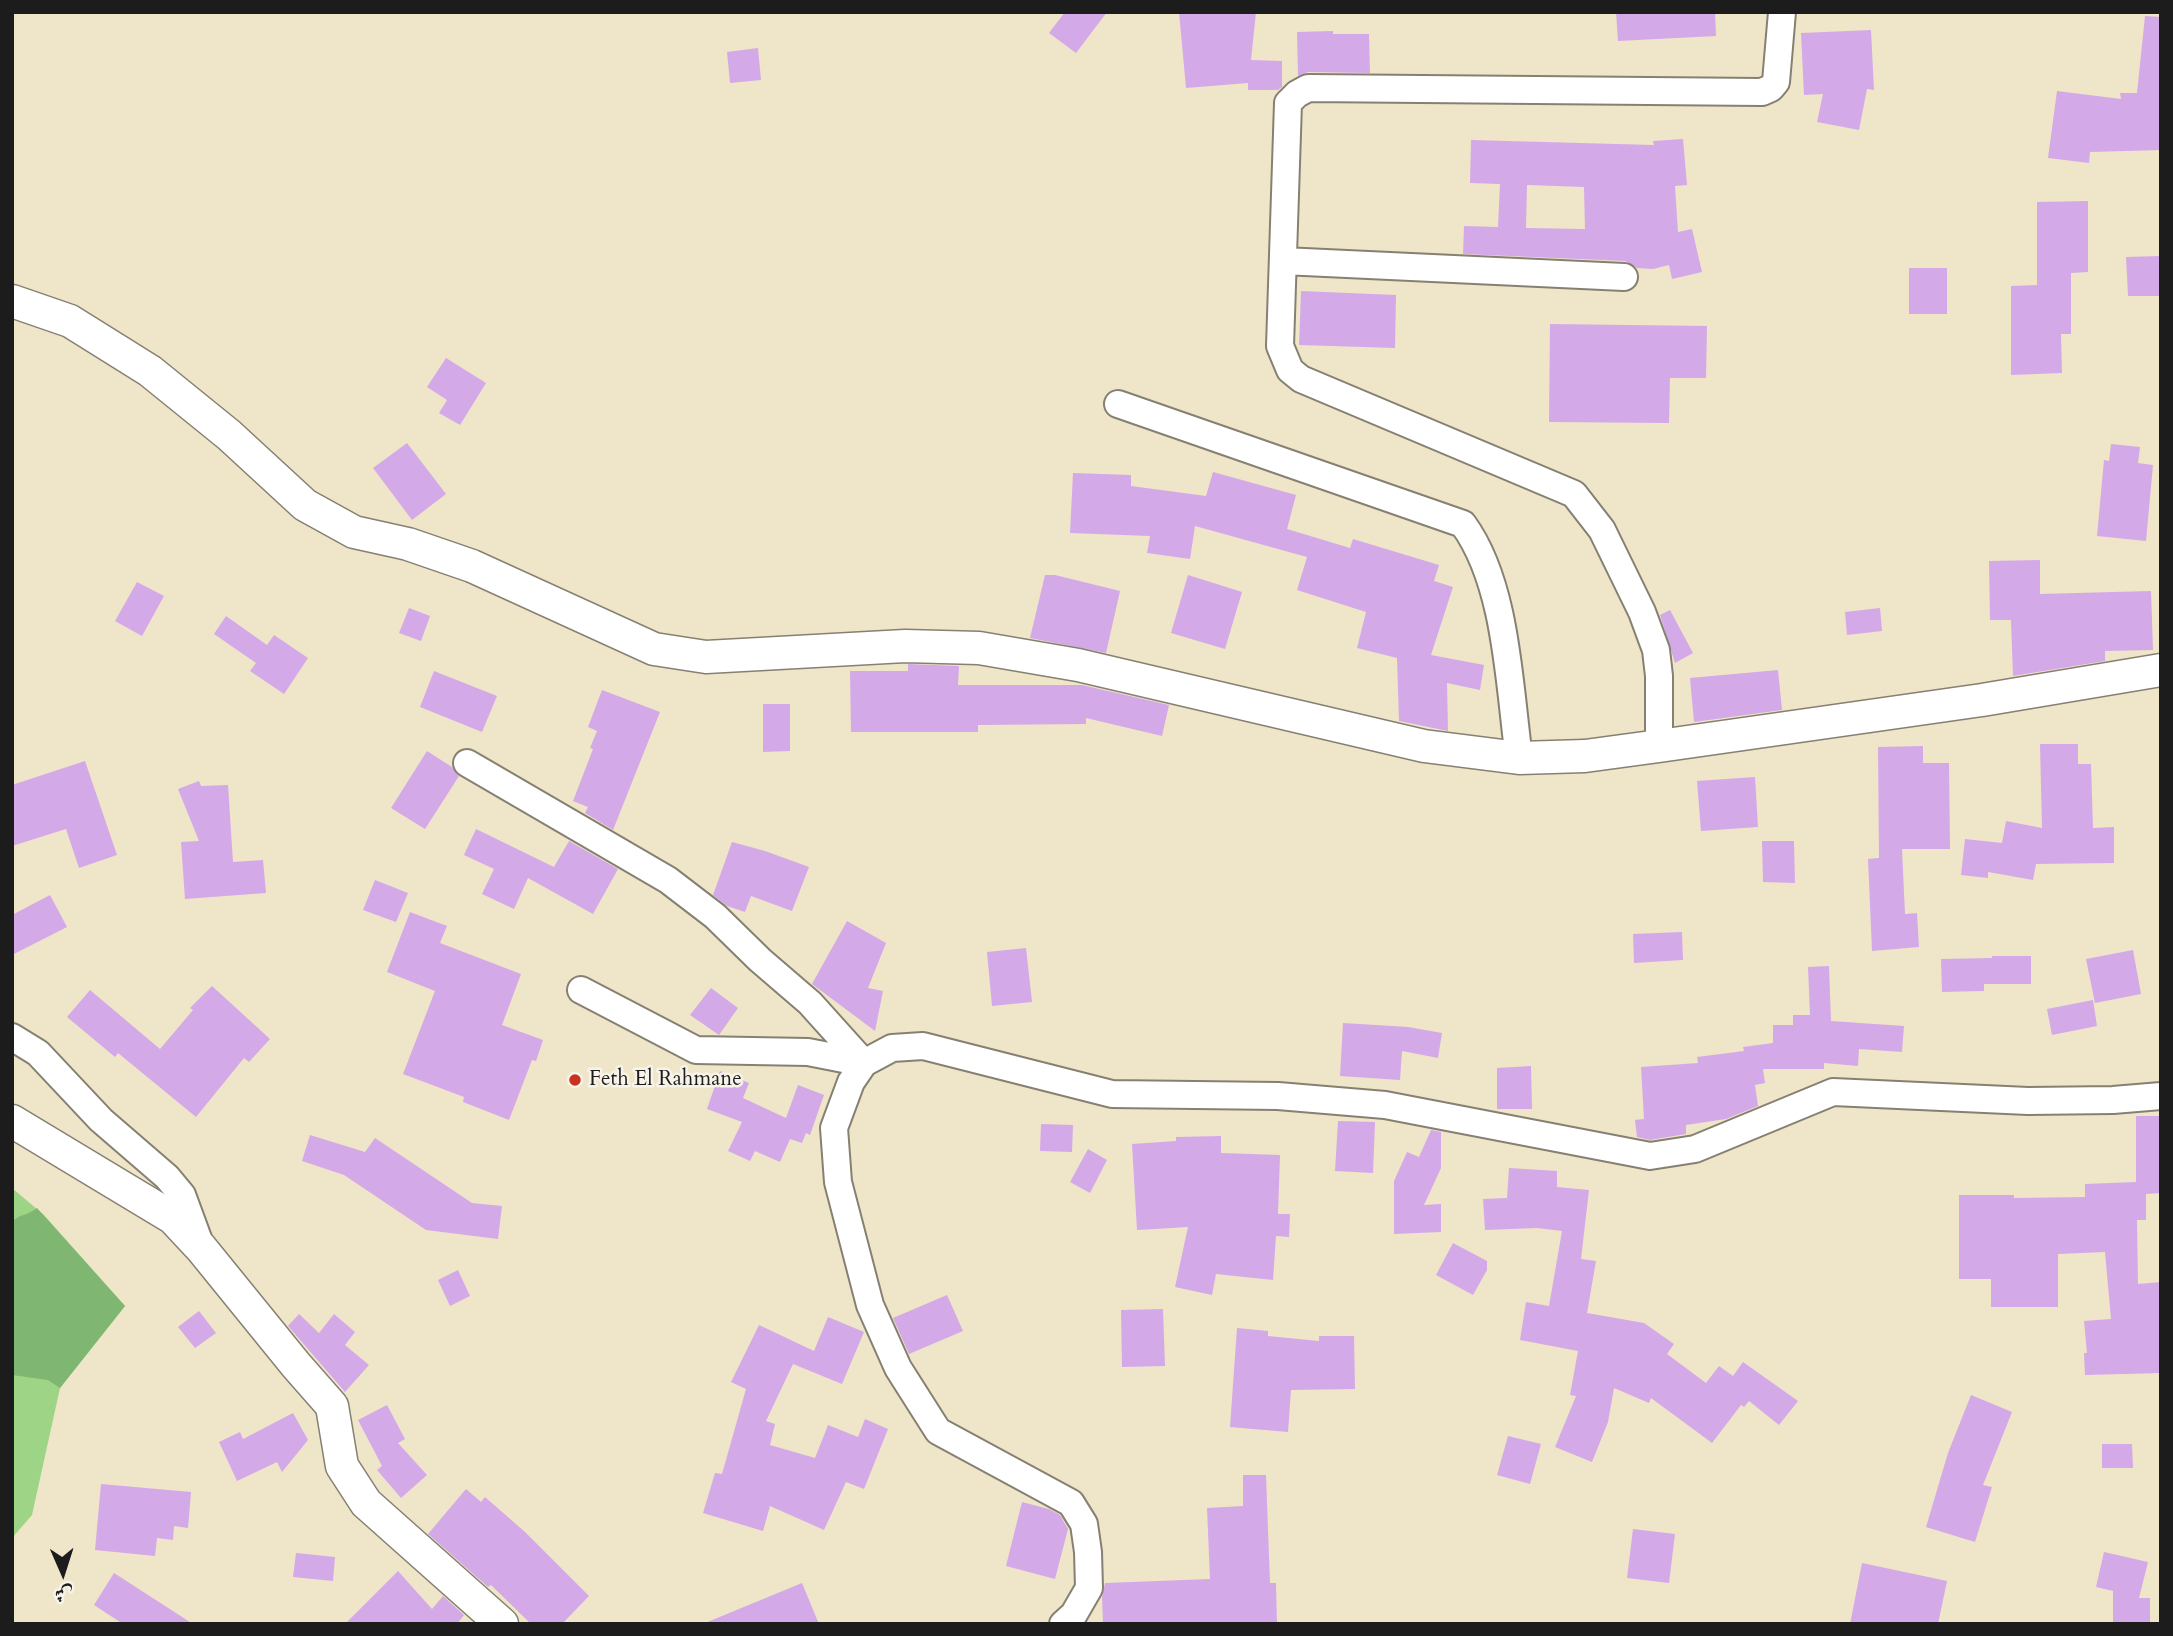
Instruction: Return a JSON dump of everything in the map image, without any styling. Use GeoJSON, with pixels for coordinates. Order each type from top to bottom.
{"type":"FeatureCollection","features":[{"type":"Feature","properties":{"kind":"street"},"geometry":{"type":"LineString","coordinates":[[1659,746],[1659,676],[1656,650],[1642,612],[1602,530],[1574,494],[1301,379],[1290,370],[1280,346],[1289,103],[1297,94],[1308,88],[1762,92],[1776,82],[1782,12]]}},
{"type":"Feature","properties":{"kind":"street"},"geometry":{"type":"LineString","coordinates":[[1283,261],[1624,276]]}},
{"type":"Feature","properties":{"kind":"street"},"geometry":{"type":"LineString","coordinates":[[12,301],[70,321],[150,371],[229,435],[305,505],[354,532],[408,544],[472,566],[654,649],[706,657],[905,646],[979,649],[1078,666],[1424,746],[1519,758],[1585,756],[1659,746],[1982,700],[2161,670]]}},
{"type":"Feature","properties":{"kind":"street"},"geometry":{"type":"LineString","coordinates":[[1118,404],[1463,524],[1475,540],[1498,603],[1519,758]]}},
{"type":"Feature","properties":{"kind":"street"},"geometry":{"type":"LineString","coordinates":[[467,763],[668,880],[706,908],[810,1003],[864,1063]]}},
{"type":"Feature","properties":{"kind":"street"},"geometry":{"type":"LineString","coordinates":[[581,990],[696,1049],[808,1052],[864,1063]]}},
{"type":"Feature","properties":{"kind":"street"},"geometry":{"type":"LineString","coordinates":[[12,1037],[38,1053],[101,1120],[167,1177],[182,1195],[201,1248]]}},
{"type":"Feature","properties":{"kind":"street"},"geometry":{"type":"LineString","coordinates":[[1063,1624],[1074,1614],[1089,1588],[1084,1524],[1071,1503],[937,1431],[898,1368],[870,1306],[838,1182],[834,1128],[851,1082],[864,1063],[892,1048],[923,1046],[1112,1094],[1278,1096],[1385,1105],[1650,1156],[1695,1149],[1833,1092],[2028,1101],[2161,1096]]}},
{"type":"Feature","properties":{"kind":"street"},"geometry":{"type":"LineString","coordinates":[[12,1121],[173,1218],[332,1406],[342,1466],[366,1503],[502,1624]]}},
{"type":"Feature","properties":{"kind":"green space"},"geometry":{"type":"Polygon","coordinates":[[[12,1188],[44,1215],[125,1306],[60,1388],[32,1515],[12,1538],[12,1188]]]}},
{"type":"Feature","properties":{"kind":"green space"},"geometry":{"type":"Polygon","coordinates":[[[37,1208],[125,1306],[60,1388],[48,1380],[12,1375],[12,1222],[37,1208]]]}},
{"type":"Feature","properties":{"kind":"building"},"geometry":{"type":"Polygon","coordinates":[[[1065,12],[1107,12],[1076,53],[1049,33],[1065,12]]]}},
{"type":"Feature","properties":{"kind":"building"},"geometry":{"type":"Polygon","coordinates":[[[1179,12],[1256,12],[1251,60],[1282,61],[1282,87],[1278,90],[1248,90],[1248,83],[1186,88],[1179,12]]]}},
{"type":"Feature","properties":{"kind":"building"},"geometry":{"type":"Polygon","coordinates":[[[1616,12],[1715,12],[1716,36],[1618,41],[1616,12]]]}},
{"type":"Feature","properties":{"kind":"building"},"geometry":{"type":"Polygon","coordinates":[[[2145,16],[2161,17],[2161,150],[2090,152],[2089,163],[2048,158],[2057,91],[2121,99],[2120,93],[2137,93],[2145,16]]]}},
{"type":"Feature","properties":{"kind":"building"},"geometry":{"type":"Polygon","coordinates":[[[1871,30],[1874,90],[1867,89],[1859,130],[1817,122],[1823,94],[1804,95],[1801,33],[1871,30]]]}},
{"type":"Feature","properties":{"kind":"building"},"geometry":{"type":"Polygon","coordinates":[[[1333,31],[1333,34],[1369,34],[1370,73],[1308,72],[1298,76],[1297,32],[1333,31]]]}},
{"type":"Feature","properties":{"kind":"building"},"geometry":{"type":"Polygon","coordinates":[[[758,48],[761,80],[730,83],[727,52],[758,48]]]}},
{"type":"Feature","properties":{"kind":"building"},"geometry":{"type":"Polygon","coordinates":[[[1683,139],[1687,185],[1675,186],[1678,232],[1692,229],[1702,272],[1672,279],[1669,265],[1653,269],[1637,268],[1625,261],[1463,254],[1464,226],[1498,227],[1500,184],[1470,183],[1471,140],[1654,145],[1653,141],[1683,139]],[[1527,185],[1526,228],[1585,229],[1584,187],[1527,185]]]}},
{"type":"Feature","properties":{"kind":"building"},"geometry":{"type":"Polygon","coordinates":[[[2088,201],[2088,272],[2071,273],[2071,334],[2061,334],[2062,373],[2011,375],[2011,286],[2037,285],[2037,202],[2088,201]]]}},
{"type":"Feature","properties":{"kind":"building"},"geometry":{"type":"Polygon","coordinates":[[[2161,256],[2161,296],[2128,296],[2126,257],[2161,256]]]}},
{"type":"Feature","properties":{"kind":"building"},"geometry":{"type":"Polygon","coordinates":[[[1909,268],[1947,268],[1947,314],[1909,314],[1909,268]]]}},
{"type":"Feature","properties":{"kind":"building"},"geometry":{"type":"Polygon","coordinates":[[[1301,291],[1396,295],[1395,348],[1299,345],[1301,291]]]}},
{"type":"Feature","properties":{"kind":"building"},"geometry":{"type":"Polygon","coordinates":[[[1550,324],[1707,326],[1706,378],[1670,378],[1669,423],[1549,422],[1550,324]]]}},
{"type":"Feature","properties":{"kind":"building"},"geometry":{"type":"Polygon","coordinates":[[[446,358],[486,383],[460,425],[439,413],[447,400],[427,387],[446,358]]]}},
{"type":"Feature","properties":{"kind":"building"},"geometry":{"type":"Polygon","coordinates":[[[407,443],[446,494],[412,520],[373,468],[407,443]]]}},
{"type":"Feature","properties":{"kind":"building"},"geometry":{"type":"Polygon","coordinates":[[[2111,444],[2140,447],[2138,463],[2153,465],[2146,541],[2097,536],[2104,460],[2109,461],[2111,444]]]}},
{"type":"Feature","properties":{"kind":"building"},"geometry":{"type":"Polygon","coordinates":[[[1213,472],[1296,495],[1287,529],[1350,548],[1353,539],[1439,565],[1434,581],[1453,587],[1431,655],[1484,665],[1480,690],[1447,683],[1448,731],[1399,721],[1397,658],[1357,648],[1366,612],[1297,590],[1307,557],[1195,526],[1190,559],[1147,553],[1150,536],[1070,533],[1073,473],[1131,475],[1131,486],[1206,496],[1213,472]]]}},
{"type":"Feature","properties":{"kind":"building"},"geometry":{"type":"Polygon","coordinates":[[[2040,560],[2040,594],[2151,591],[2153,650],[2105,651],[2105,661],[2013,676],[2011,620],[1990,620],[1989,561],[2040,560]]]}},
{"type":"Feature","properties":{"kind":"building"},"geometry":{"type":"Polygon","coordinates":[[[1045,575],[1120,591],[1106,653],[1030,638],[1045,575]]]}},
{"type":"Feature","properties":{"kind":"building"},"geometry":{"type":"Polygon","coordinates":[[[1188,575],[1242,592],[1225,649],[1171,633],[1188,575]]]}},
{"type":"Feature","properties":{"kind":"building"},"geometry":{"type":"Polygon","coordinates":[[[137,582],[164,596],[142,636],[115,621],[137,582]]]}},
{"type":"Feature","properties":{"kind":"building"},"geometry":{"type":"Polygon","coordinates":[[[409,608],[430,616],[421,641],[399,633],[409,608]]]}},
{"type":"Feature","properties":{"kind":"building"},"geometry":{"type":"Polygon","coordinates":[[[1880,608],[1882,631],[1847,635],[1845,612],[1880,608]]]}},
{"type":"Feature","properties":{"kind":"building"},"geometry":{"type":"Polygon","coordinates":[[[1670,610],[1693,653],[1675,663],[1660,615],[1670,610]]]}},
{"type":"Feature","properties":{"kind":"building"},"geometry":{"type":"Polygon","coordinates":[[[226,616],[267,645],[274,635],[308,658],[284,694],[250,671],[256,663],[214,634],[226,616]]]}},
{"type":"Feature","properties":{"kind":"building"},"geometry":{"type":"Polygon","coordinates":[[[908,664],[959,666],[958,685],[1082,685],[1169,705],[1162,736],[1086,718],[1086,724],[978,725],[978,732],[851,732],[850,671],[908,671],[908,664]]]}},
{"type":"Feature","properties":{"kind":"building"},"geometry":{"type":"Polygon","coordinates":[[[1778,670],[1782,710],[1694,722],[1690,678],[1778,670]]]}},
{"type":"Feature","properties":{"kind":"building"},"geometry":{"type":"Polygon","coordinates":[[[434,671],[497,696],[482,732],[420,707],[434,671]]]}},
{"type":"Feature","properties":{"kind":"building"},"geometry":{"type":"Polygon","coordinates":[[[602,690],[660,712],[613,830],[585,813],[588,807],[573,801],[593,749],[590,748],[597,731],[588,727],[602,690]]]}},
{"type":"Feature","properties":{"kind":"building"},"geometry":{"type":"Polygon","coordinates":[[[763,704],[790,704],[790,751],[763,752],[763,704]]]}},
{"type":"Feature","properties":{"kind":"building"},"geometry":{"type":"Polygon","coordinates":[[[2040,744],[2078,744],[2078,764],[2091,764],[2093,828],[2114,827],[2114,863],[2036,864],[2033,880],[1988,872],[1988,878],[1961,875],[1965,839],[2002,843],[2006,821],[2042,828],[2040,744]]]}},
{"type":"Feature","properties":{"kind":"building"},"geometry":{"type":"Polygon","coordinates":[[[1923,746],[1923,763],[1949,763],[1950,849],[1902,849],[1905,914],[1917,913],[1919,947],[1872,951],[1868,859],[1879,858],[1878,747],[1923,746]]]}},
{"type":"Feature","properties":{"kind":"building"},"geometry":{"type":"Polygon","coordinates":[[[427,751],[452,767],[459,776],[425,829],[391,808],[427,751]]]}},
{"type":"Feature","properties":{"kind":"building"},"geometry":{"type":"Polygon","coordinates":[[[85,761],[117,855],[79,868],[66,829],[12,846],[12,785],[85,761]]]}},
{"type":"Feature","properties":{"kind":"building"},"geometry":{"type":"Polygon","coordinates":[[[1755,777],[1758,827],[1701,831],[1697,781],[1755,777]]]}},
{"type":"Feature","properties":{"kind":"building"},"geometry":{"type":"Polygon","coordinates":[[[199,781],[201,786],[228,785],[233,862],[263,860],[266,893],[185,899],[181,842],[199,841],[178,789],[199,781]]]}},
{"type":"Feature","properties":{"kind":"building"},"geometry":{"type":"Polygon","coordinates":[[[476,829],[554,867],[569,841],[618,869],[593,914],[528,878],[514,909],[482,894],[494,869],[464,855],[476,829]]]}},
{"type":"Feature","properties":{"kind":"building"},"geometry":{"type":"Polygon","coordinates":[[[1762,841],[1794,841],[1795,883],[1763,882],[1762,841]]]}},
{"type":"Feature","properties":{"kind":"building"},"geometry":{"type":"Polygon","coordinates":[[[732,842],[809,867],[792,911],[751,896],[745,912],[727,906],[713,895],[732,842]]]}},
{"type":"Feature","properties":{"kind":"building"},"geometry":{"type":"Polygon","coordinates":[[[375,880],[408,893],[396,922],[363,910],[375,880]]]}},
{"type":"Feature","properties":{"kind":"building"},"geometry":{"type":"Polygon","coordinates":[[[50,895],[67,927],[12,955],[12,915],[50,895]]]}},
{"type":"Feature","properties":{"kind":"building"},"geometry":{"type":"Polygon","coordinates":[[[410,912],[447,926],[440,943],[521,974],[502,1025],[543,1040],[536,1061],[532,1060],[509,1120],[463,1102],[464,1097],[403,1074],[435,991],[387,972],[410,912]]]}},
{"type":"Feature","properties":{"kind":"building"},"geometry":{"type":"Polygon","coordinates":[[[847,921],[886,943],[868,988],[883,991],[875,1031],[812,984],[847,921]]]}},
{"type":"Feature","properties":{"kind":"building"},"geometry":{"type":"Polygon","coordinates":[[[1682,932],[1683,960],[1634,963],[1633,934],[1682,932]]]}},
{"type":"Feature","properties":{"kind":"building"},"geometry":{"type":"Polygon","coordinates":[[[1026,948],[1032,1002],[992,1006],[987,952],[1026,948]]]}},
{"type":"Feature","properties":{"kind":"building"},"geometry":{"type":"Polygon","coordinates":[[[2133,950],[2141,994],[2095,1003],[2086,959],[2133,950]]]}},
{"type":"Feature","properties":{"kind":"building"},"geometry":{"type":"Polygon","coordinates":[[[2031,956],[2031,984],[1984,984],[1984,991],[1942,992],[1941,959],[2031,956]]]}},
{"type":"Feature","properties":{"kind":"building"},"geometry":{"type":"Polygon","coordinates":[[[1829,966],[1831,1021],[1904,1026],[1902,1052],[1859,1049],[1858,1066],[1824,1063],[1824,1069],[1763,1069],[1765,1083],[1755,1085],[1758,1106],[1726,1119],[1686,1125],[1686,1134],[1650,1140],[1637,1137],[1635,1120],[1644,1119],[1641,1067],[1698,1063],[1697,1057],[1744,1051],[1743,1047],[1773,1043],[1773,1025],[1793,1025],[1793,1015],[1810,1015],[1808,967],[1829,966]]]}},
{"type":"Feature","properties":{"kind":"building"},"geometry":{"type":"Polygon","coordinates":[[[212,986],[270,1039],[249,1062],[244,1058],[196,1117],[118,1053],[115,1057],[67,1017],[90,990],[160,1049],[193,1010],[190,1008],[212,986]]]}},
{"type":"Feature","properties":{"kind":"building"},"geometry":{"type":"Polygon","coordinates":[[[711,988],[738,1008],[719,1035],[690,1015],[711,988]]]}},
{"type":"Feature","properties":{"kind":"building"},"geometry":{"type":"Polygon","coordinates":[[[2093,1000],[2097,1026],[2052,1035],[2047,1009],[2093,1000]]]}},
{"type":"Feature","properties":{"kind":"building"},"geometry":{"type":"Polygon","coordinates":[[[1343,1023],[1408,1027],[1442,1033],[1438,1058],[1402,1051],[1400,1080],[1340,1076],[1343,1023]]]}},
{"type":"Feature","properties":{"kind":"building"},"geometry":{"type":"Polygon","coordinates":[[[1531,1066],[1532,1109],[1497,1109],[1497,1068],[1531,1066]]]}},
{"type":"Feature","properties":{"kind":"building"},"geometry":{"type":"Polygon","coordinates":[[[720,1071],[749,1083],[743,1098],[786,1118],[798,1085],[824,1095],[810,1135],[806,1133],[802,1143],[790,1139],[780,1162],[755,1151],[750,1161],[728,1151],[742,1122],[707,1109],[720,1071]]]}},
{"type":"Feature","properties":{"kind":"building"},"geometry":{"type":"Polygon","coordinates":[[[2136,1116],[2161,1116],[2161,1193],[2146,1194],[2146,1220],[2137,1220],[2138,1284],[2161,1282],[2161,1373],[2085,1375],[2084,1353],[2087,1353],[2084,1321],[2111,1319],[2105,1252],[2058,1254],[2058,1307],[1991,1307],[1991,1279],[1959,1279],[1959,1195],[2014,1195],[2014,1198],[2085,1197],[2085,1184],[2136,1182],[2136,1116]]]}},
{"type":"Feature","properties":{"kind":"building"},"geometry":{"type":"Polygon","coordinates":[[[1338,1121],[1375,1122],[1373,1173],[1335,1171],[1338,1121]]]}},
{"type":"Feature","properties":{"kind":"building"},"geometry":{"type":"Polygon","coordinates":[[[1041,1124],[1073,1125],[1072,1152],[1040,1151],[1041,1124]]]}},
{"type":"Feature","properties":{"kind":"building"},"geometry":{"type":"Polygon","coordinates":[[[1431,1130],[1441,1132],[1441,1168],[1424,1205],[1441,1204],[1441,1232],[1394,1234],[1394,1181],[1407,1152],[1419,1157],[1431,1130]]]}},
{"type":"Feature","properties":{"kind":"building"},"geometry":{"type":"Polygon","coordinates":[[[310,1135],[365,1152],[375,1138],[472,1203],[502,1206],[498,1239],[426,1230],[344,1175],[302,1161],[310,1135]]]}},
{"type":"Feature","properties":{"kind":"building"},"geometry":{"type":"Polygon","coordinates":[[[1221,1136],[1221,1153],[1280,1155],[1278,1214],[1290,1214],[1289,1237],[1276,1236],[1273,1280],[1216,1274],[1212,1295],[1175,1287],[1188,1227],[1137,1230],[1132,1144],[1176,1141],[1176,1137],[1221,1136]]]}},
{"type":"Feature","properties":{"kind":"building"},"geometry":{"type":"Polygon","coordinates":[[[1088,1149],[1107,1160],[1090,1193],[1070,1182],[1088,1149]]]}},
{"type":"Feature","properties":{"kind":"building"},"geometry":{"type":"Polygon","coordinates":[[[1509,1168],[1557,1171],[1557,1187],[1589,1190],[1581,1259],[1596,1261],[1587,1313],[1644,1323],[1674,1344],[1667,1354],[1706,1383],[1719,1366],[1733,1376],[1743,1362],[1798,1401],[1779,1425],[1749,1401],[1744,1407],[1741,1405],[1712,1443],[1651,1398],[1649,1403],[1614,1388],[1608,1422],[1592,1462],[1555,1447],[1576,1396],[1570,1395],[1578,1351],[1520,1340],[1526,1302],[1549,1306],[1562,1231],[1537,1228],[1485,1230],[1483,1199],[1507,1198],[1509,1168]]]}},
{"type":"Feature","properties":{"kind":"building"},"geometry":{"type":"Polygon","coordinates":[[[1453,1243],[1487,1261],[1487,1270],[1473,1295],[1436,1275],[1453,1243]]]}},
{"type":"Feature","properties":{"kind":"building"},"geometry":{"type":"Polygon","coordinates":[[[458,1270],[470,1296],[450,1306],[438,1280],[458,1270]]]}},
{"type":"Feature","properties":{"kind":"building"},"geometry":{"type":"Polygon","coordinates":[[[947,1295],[963,1331],[909,1354],[893,1318],[947,1295]]]}},
{"type":"Feature","properties":{"kind":"building"},"geometry":{"type":"Polygon","coordinates":[[[1163,1309],[1165,1366],[1122,1367],[1121,1310],[1163,1309]]]}},
{"type":"Feature","properties":{"kind":"building"},"geometry":{"type":"Polygon","coordinates":[[[199,1311],[216,1333],[195,1348],[178,1327],[199,1311]]]}},
{"type":"Feature","properties":{"kind":"building"},"geometry":{"type":"Polygon","coordinates":[[[299,1314],[319,1333],[334,1314],[355,1332],[345,1345],[369,1365],[345,1392],[288,1326],[299,1314]]]}},
{"type":"Feature","properties":{"kind":"building"},"geometry":{"type":"Polygon","coordinates":[[[828,1317],[864,1332],[842,1384],[793,1364],[766,1421],[775,1424],[770,1445],[815,1458],[828,1425],[858,1437],[865,1419],[888,1429],[864,1489],[846,1482],[824,1530],[770,1506],[763,1531],[703,1513],[715,1473],[722,1474],[746,1389],[731,1382],[759,1325],[814,1351],[828,1317]]]}},
{"type":"Feature","properties":{"kind":"building"},"geometry":{"type":"Polygon","coordinates":[[[1237,1328],[1268,1331],[1268,1336],[1319,1341],[1319,1336],[1354,1336],[1355,1389],[1291,1390],[1288,1432],[1230,1427],[1237,1328]]]}},
{"type":"Feature","properties":{"kind":"building"},"geometry":{"type":"Polygon","coordinates":[[[1971,1395],[2012,1412],[1983,1485],[1992,1487],[1975,1542],[1926,1527],[1948,1453],[1971,1395]]]}},
{"type":"Feature","properties":{"kind":"building"},"geometry":{"type":"Polygon","coordinates":[[[387,1405],[405,1439],[398,1443],[427,1475],[401,1498],[377,1470],[382,1466],[358,1420],[387,1405]]]}},
{"type":"Feature","properties":{"kind":"building"},"geometry":{"type":"Polygon","coordinates":[[[293,1413],[308,1440],[282,1472],[277,1462],[237,1481],[219,1442],[240,1432],[243,1439],[293,1413]]]}},
{"type":"Feature","properties":{"kind":"building"},"geometry":{"type":"Polygon","coordinates":[[[1508,1436],[1541,1444],[1530,1484],[1497,1475],[1508,1436]]]}},
{"type":"Feature","properties":{"kind":"building"},"geometry":{"type":"Polygon","coordinates":[[[2102,1444],[2132,1444],[2133,1468],[2102,1468],[2102,1444]]]}},
{"type":"Feature","properties":{"kind":"building"},"geometry":{"type":"Polygon","coordinates":[[[1243,1475],[1266,1475],[1270,1583],[1276,1583],[1277,1624],[1103,1624],[1102,1597],[1105,1583],[1210,1579],[1207,1508],[1243,1506],[1243,1475]]]}},
{"type":"Feature","properties":{"kind":"building"},"geometry":{"type":"Polygon","coordinates":[[[101,1484],[191,1492],[188,1528],[174,1526],[173,1540],[157,1538],[155,1556],[95,1550],[101,1484]]]}},
{"type":"Feature","properties":{"kind":"building"},"geometry":{"type":"Polygon","coordinates":[[[466,1489],[481,1502],[485,1497],[525,1532],[589,1596],[562,1624],[531,1624],[491,1585],[488,1587],[428,1534],[466,1489]]]}},
{"type":"Feature","properties":{"kind":"building"},"geometry":{"type":"Polygon","coordinates":[[[1022,1502],[1049,1509],[1060,1515],[1068,1529],[1055,1579],[1006,1566],[1022,1502]]]}},
{"type":"Feature","properties":{"kind":"building"},"geometry":{"type":"Polygon","coordinates":[[[1633,1529],[1675,1534],[1669,1583],[1627,1578],[1633,1529]]]}},
{"type":"Feature","properties":{"kind":"building"},"geometry":{"type":"Polygon","coordinates":[[[2104,1552],[2148,1562],[2139,1598],[2150,1598],[2150,1624],[2113,1624],[2113,1591],[2096,1587],[2104,1552]]]}},
{"type":"Feature","properties":{"kind":"building"},"geometry":{"type":"Polygon","coordinates":[[[296,1553],[335,1557],[333,1581],[293,1577],[296,1553]]]}},
{"type":"Feature","properties":{"kind":"building"},"geometry":{"type":"Polygon","coordinates":[[[1862,1563],[1947,1581],[1938,1624],[1850,1624],[1862,1563]]]}},
{"type":"Feature","properties":{"kind":"building"},"geometry":{"type":"Polygon","coordinates":[[[398,1571],[432,1609],[443,1596],[464,1615],[457,1624],[345,1624],[398,1571]]]}},
{"type":"Feature","properties":{"kind":"building"},"geometry":{"type":"Polygon","coordinates":[[[114,1573],[193,1624],[123,1624],[94,1605],[114,1573]]]}},
{"type":"Feature","properties":{"kind":"building"},"geometry":{"type":"Polygon","coordinates":[[[802,1583],[819,1624],[705,1624],[705,1623],[802,1583]]]}},
{"type":"Feature","properties":{"kind":"place","name":"Feth El Rahmane"},"geometry":{"type":"Point","coordinates":[575,1080]}}]}
